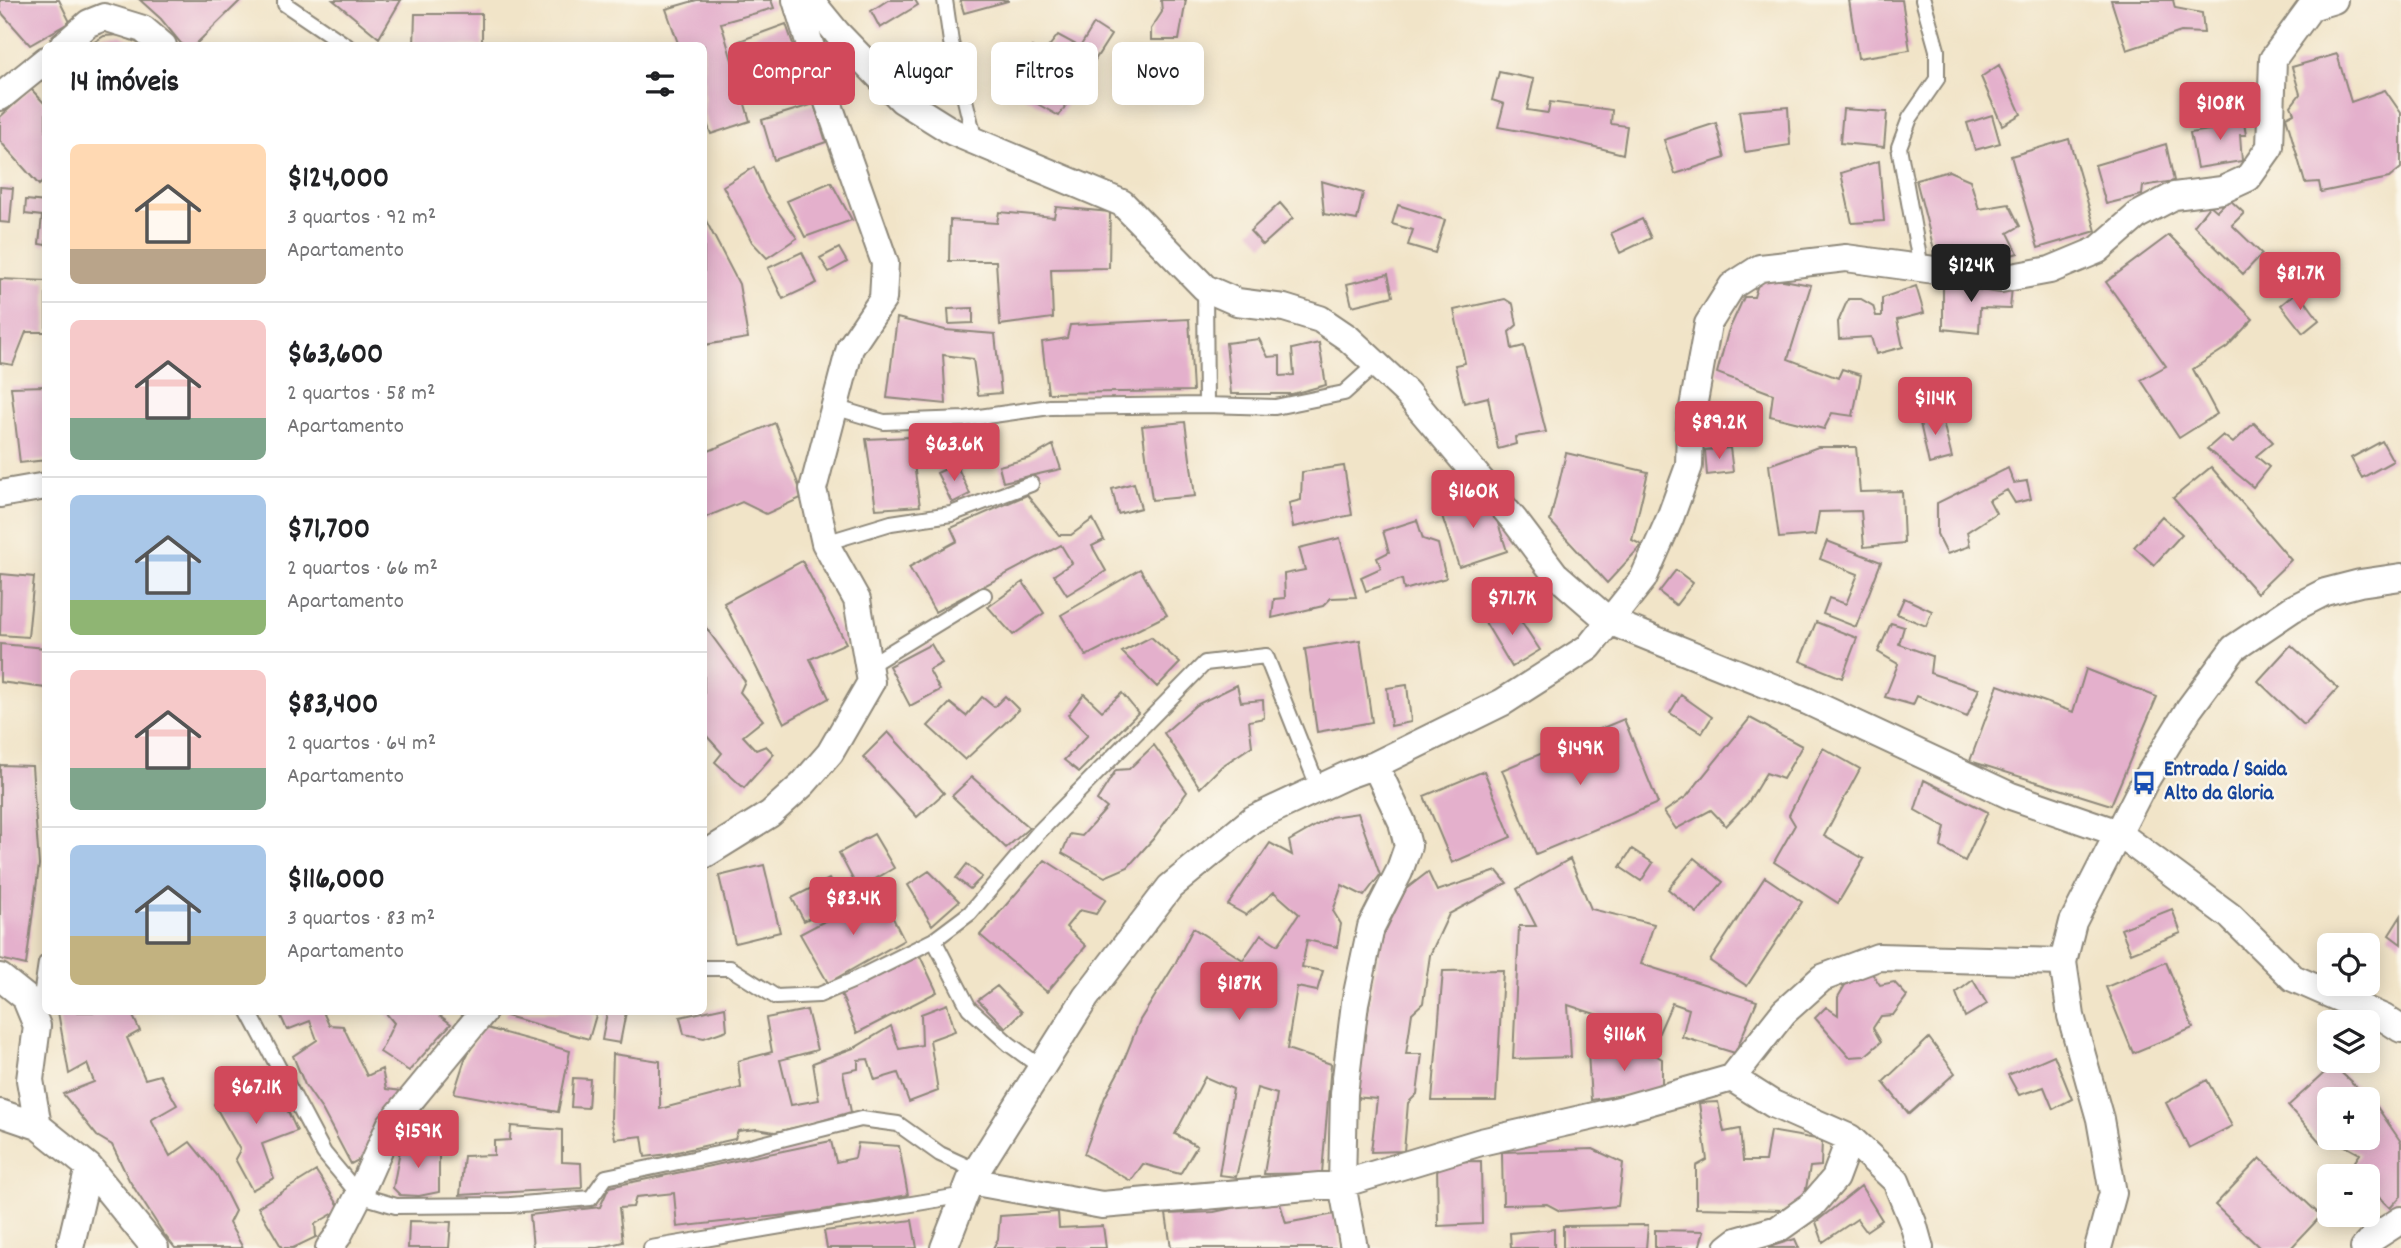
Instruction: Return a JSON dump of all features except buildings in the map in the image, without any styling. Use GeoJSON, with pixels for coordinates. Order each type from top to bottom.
{"type":"FeatureCollection","features":[{"type":"Feature","properties":{"kind":"street"},"geometry":{"type":"LineString","coordinates":[[707,853],[771,814],[803,784],[830,753],[870,682],[857,600],[825,543],[813,489],[850,348],[883,299],[885,263],[829,105],[796,0]]}},
{"type":"Feature","properties":{"kind":"street"},"geometry":{"type":"LineString","coordinates":[[810,0],[837,33],[902,100],[953,132],[1122,203],[1205,288],[1237,302],[1284,308],[1320,318],[1348,338],[1415,402],[1555,573],[1609,621],[1807,701],[2011,796],[2118,833],[2230,916],[2293,978],[2384,1018],[2401,1029]]}},
{"type":"Feature","properties":{"kind":"street"},"geometry":{"type":"LineString","coordinates":[[944,1248],[971,1182],[1086,997],[1170,887],[1254,819],[1375,765],[1503,702],[1589,647],[1643,579],[1671,518],[1689,466],[1690,424],[1708,324],[1732,286],[1760,268],[1846,258],[2001,279],[2050,270],[2098,250],[2138,215],[2174,197],[2222,190],[2248,178],[2270,147],[2273,58],[2311,7],[2334,0]]}},
{"type":"Feature","properties":{"kind":"street"},"geometry":{"type":"LineString","coordinates":[[68,42],[101,9],[143,30],[158,42]]}},
{"type":"Feature","properties":{"kind":"street"},"geometry":{"type":"LineString","coordinates":[[0,97],[42,63]]}},
{"type":"Feature","properties":{"kind":"street"},"geometry":{"type":"LineString","coordinates":[[0,494],[42,487]]}},
{"type":"Feature","properties":{"kind":"street"},"geometry":{"type":"LineString","coordinates":[[2098,1248],[2113,1193],[2100,1119],[2071,1016],[2063,962],[2073,922],[2144,783],[2189,709],[2234,648],[2292,609],[2325,592],[2401,577]]}},
{"type":"Feature","properties":{"kind":"street"},"geometry":{"type":"LineString","coordinates":[[1354,1248],[1342,1184],[1344,1094],[1355,1003],[1371,927],[1399,872],[1408,846],[1402,822],[1375,765]]}},
{"type":"Feature","properties":{"kind":"street"},"geometry":{"type":"LineString","coordinates":[[971,1182],[1102,1205],[1342,1184],[1480,1142],[1620,1110],[1732,1078],[1784,1012],[1822,978],[1878,957],[2063,962]]}},
{"type":"Feature","properties":{"kind":"street"},"geometry":{"type":"LineString","coordinates":[[0,977],[25,996],[37,1026],[30,1080],[38,1126]]}},
{"type":"Feature","properties":{"kind":"street"},"geometry":{"type":"LineString","coordinates":[[329,1248],[359,1195],[390,1125],[481,1015]]}},
{"type":"Feature","properties":{"kind":"street"},"geometry":{"type":"LineString","coordinates":[[1732,1078],[1773,1104],[1850,1139],[1896,1181],[1920,1248]]}},
{"type":"Feature","properties":{"kind":"street"},"geometry":{"type":"LineString","coordinates":[[0,1113],[38,1126],[89,1167],[155,1248]]}},
{"type":"Feature","properties":{"kind":"street"},"geometry":{"type":"LineString","coordinates":[[1728,1248],[1737,1241],[1778,1229],[1812,1205],[1835,1178],[1850,1139]]}},
{"type":"Feature","properties":{"kind":"street"},"geometry":{"type":"LineString","coordinates":[[70,1248],[89,1167]]}},
{"type":"Feature","properties":{"kind":"street"},"geometry":{"type":"LineString","coordinates":[[2364,1248],[2373,1238],[2401,1220]]}},
{"type":"Feature","properties":{"kind":"lane"},"geometry":{"type":"LineString","coordinates":[[285,0],[285,4],[341,42]]}},
{"type":"Feature","properties":{"kind":"lane"},"geometry":{"type":"LineString","coordinates":[[945,0],[951,42],[975,141]]}},
{"type":"Feature","properties":{"kind":"lane"},"geometry":{"type":"LineString","coordinates":[[1921,268],[1899,148],[1910,118],[1937,79],[1937,50],[1923,0]]}},
{"type":"Feature","properties":{"kind":"lane"},"geometry":{"type":"LineString","coordinates":[[1205,288],[1206,405]]}},
{"type":"Feature","properties":{"kind":"lane"},"geometry":{"type":"LineString","coordinates":[[834,407],[884,422],[965,419],[1050,407],[1275,407],[1343,393],[1376,364]]}},
{"type":"Feature","properties":{"kind":"lane"},"geometry":{"type":"LineString","coordinates":[[825,543],[891,523],[951,514],[1031,484]]}},
{"type":"Feature","properties":{"kind":"lane"},"geometry":{"type":"LineString","coordinates":[[868,666],[984,595]]}},
{"type":"Feature","properties":{"kind":"lane"},"geometry":{"type":"LineString","coordinates":[[707,968],[730,968],[776,997],[819,995],[934,940],[970,913],[1038,833],[1205,663],[1266,656],[1319,789]]}},
{"type":"Feature","properties":{"kind":"lane"},"geometry":{"type":"LineString","coordinates":[[934,940],[969,1008],[1009,1044],[1042,1068]]}},
{"type":"Feature","properties":{"kind":"lane"},"geometry":{"type":"LineString","coordinates":[[37,1026],[42,991]]}},
{"type":"Feature","properties":{"kind":"lane"},"geometry":{"type":"LineString","coordinates":[[251,1015],[324,1153],[359,1195],[396,1206],[511,1205],[590,1198],[606,1177],[746,1148],[862,1119],[898,1124],[940,1154],[971,1182]]}},
{"type":"Feature","properties":{"kind":"lane"},"geometry":{"type":"LineString","coordinates":[[651,1248],[971,1182]]}},
{"type":"Feature","properties":{"kind":"place","name":"Entrada / Saida Alto da Gloria"},"geometry":{"type":"Point","coordinates":[2144,783]}}]}
